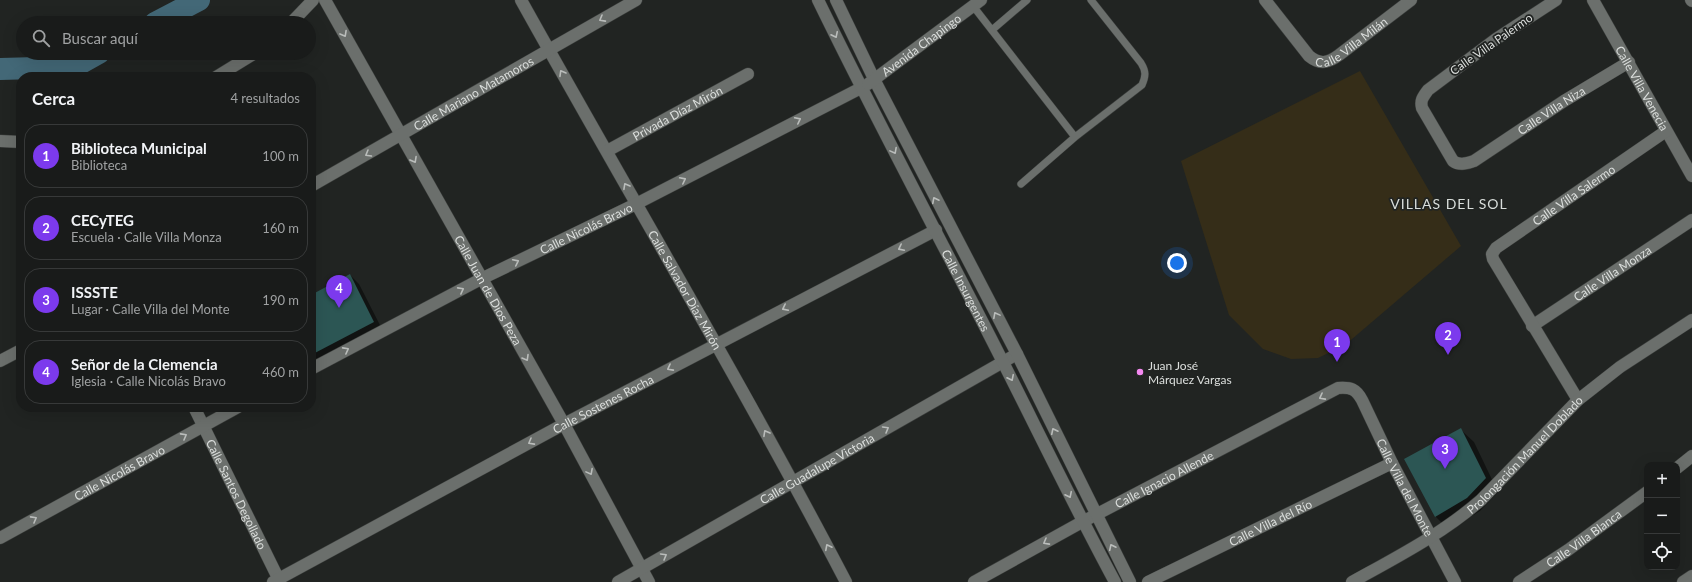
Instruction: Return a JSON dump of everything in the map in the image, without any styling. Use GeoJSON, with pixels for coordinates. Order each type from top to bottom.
{"type":"FeatureCollection","features":[{"type":"Feature","properties":{"kind":"street"},"geometry":{"type":"LineString","coordinates":[[298,16],[314,0]]}},
{"type":"Feature","properties":{"kind":"street","name":"Calle Juan de Dios Peza"},"geometry":{"type":"LineString","coordinates":[[325,0],[564,424],[649,582]]}},
{"type":"Feature","properties":{"kind":"street","name":"Calle Salvador Díaz Mirón"},"geometry":{"type":"LineString","coordinates":[[521,0],[548,50],[717,344],[794,482],[846,582]]}},
{"type":"Feature","properties":{"kind":"street","name":"Calle Mariano Matamoros"},"geometry":{"type":"LineString","coordinates":[[316,183],[636,0]]}},
{"type":"Feature","properties":{"kind":"street","name":"Calle Insurgentes"},"geometry":{"type":"LineString","coordinates":[[818,0],[861,88],[936,230],[1082,522],[1114,582]]}},
{"type":"Feature","properties":{"kind":"street","name":"Calle Insurgentes"},"geometry":{"type":"LineString","coordinates":[[836,0],[875,81],[1016,354],[1130,582]]}},
{"type":"Feature","properties":{"kind":"street","name":"Calle Villa Milán"},"geometry":{"type":"LineString","coordinates":[[1265,0],[1309,56],[1315,61],[1322,62],[1331,61],[1411,0]]}},
{"type":"Feature","properties":{"kind":"street","name":"Calle Villa Palermo"},"geometry":{"type":"LineString","coordinates":[[1474,161],[1457,164],[1453,161],[1422,108],[1421,102],[1428,90],[1496,39],[1556,0]]}},
{"type":"Feature","properties":{"kind":"street","name":"Calle Villa Venecia"},"geometry":{"type":"LineString","coordinates":[[1593,0],[1692,176]]}},
{"type":"Feature","properties":{"kind":"street","name":"Avenida Chapingo"},"geometry":{"type":"LineString","coordinates":[[861,88],[875,81],[977,3]]}},
{"type":"Feature","properties":{"kind":"street"},"geometry":{"type":"LineString","coordinates":[[224,72],[244,60]]}},
{"type":"Feature","properties":{"kind":"street","name":"Calle Villa Niza"},"geometry":{"type":"LineString","coordinates":[[1474,161],[1564,101],[1629,62]]}},
{"type":"Feature","properties":{"kind":"street","name":"Privada Díaz Mirón"},"geometry":{"type":"LineString","coordinates":[[607,151],[748,74]]}},
{"type":"Feature","properties":{"kind":"street","name":"Calle Nicolás Bravo"},"geometry":{"type":"LineString","coordinates":[[316,366],[481,279],[636,204],[861,88]]}},
{"type":"Feature","properties":{"kind":"street","name":"Calle Villa Salermo"},"geometry":{"type":"LineString","coordinates":[[1532,326],[1496,264],[1492,254],[1496,248],[1666,131]]}},
{"type":"Feature","properties":{"kind":"street"},"geometry":{"type":"LineString","coordinates":[[0,141],[16,142]]}},
{"type":"Feature","properties":{"kind":"street","name":"Calle Villa Monza"},"geometry":{"type":"LineString","coordinates":[[1532,326],[1692,220]]}},
{"type":"Feature","properties":{"kind":"street","name":"Calle Sostenes Rocha"},"geometry":{"type":"LineString","coordinates":[[277,581],[564,424],[936,230]]}},
{"type":"Feature","properties":{"kind":"street","name":"Prolongación Manuel Doblado"},"geometry":{"type":"LineString","coordinates":[[1352,582],[1433,538],[1481,500],[1578,400],[1620,367],[1692,320]]}},
{"type":"Feature","properties":{"kind":"street"},"geometry":{"type":"LineString","coordinates":[[1532,326],[1578,400]]}},
{"type":"Feature","properties":{"kind":"street"},"geometry":{"type":"LineString","coordinates":[[0,361],[16,353]]}},
{"type":"Feature","properties":{"kind":"street","name":"Calle Guadalupe Victoria"},"geometry":{"type":"LineString","coordinates":[[618,582],[1016,354]]}},
{"type":"Feature","properties":{"kind":"street","name":"Calle Ignacio Allende"},"geometry":{"type":"LineString","coordinates":[[974,582],[1082,522],[1338,388],[1348,387],[1357,392]]}},
{"type":"Feature","properties":{"kind":"street","name":"Calle Villa del Monte"},"geometry":{"type":"LineString","coordinates":[[1357,392],[1392,463],[1455,582]]}},
{"type":"Feature","properties":{"kind":"street","name":"Calle Santos Degollado"},"geometry":{"type":"LineString","coordinates":[[196,412],[277,581]]}},
{"type":"Feature","properties":{"kind":"street","name":"Calle Nicolás Bravo"},"geometry":{"type":"LineString","coordinates":[[0,538],[229,412]]}},
{"type":"Feature","properties":{"kind":"street"},"geometry":{"type":"LineString","coordinates":[[1680,466],[1692,456]]}},
{"type":"Feature","properties":{"kind":"street","name":"Calle Villa del Río"},"geometry":{"type":"LineString","coordinates":[[1148,582],[1392,463]]}},
{"type":"Feature","properties":{"kind":"street","name":"Calle Villa Blanca"},"geometry":{"type":"LineString","coordinates":[[1520,582],[1568,550],[1644,494]]}},
{"type":"Feature","properties":{"kind":"street"},"geometry":{"type":"LineString","coordinates":[[1683,582],[1692,576]]}},
{"type":"Feature","properties":{"kind":"lane"},"geometry":{"type":"LineString","coordinates":[[992,30],[1027,0]]}},
{"type":"Feature","properties":{"kind":"lane"},"geometry":{"type":"LineString","coordinates":[[1021,184],[1075,137],[1142,85],[1145,78],[1145,70],[1141,63],[1091,0]]}},
{"type":"Feature","properties":{"kind":"lane"},"geometry":{"type":"LineString","coordinates":[[977,3],[992,30],[1075,137]]}},
{"type":"Feature","properties":{"kind":"shaded area"},"geometry":{"type":"Polygon","coordinates":[[[1360,71],[1461,246],[1345,345],[1318,358],[1291,359],[1263,349],[1229,315],[1181,161],[1360,71]]]}},
{"type":"Feature","properties":{"kind":"building"},"geometry":{"type":"Polygon","coordinates":[[[350,274],[374,322],[316,352],[316,292],[350,274]]]}},
{"type":"Feature","properties":{"kind":"building"},"geometry":{"type":"Polygon","coordinates":[[[1461,428],[1486,478],[1467,498],[1435,517],[1404,459],[1461,428]]]}},
{"type":"Feature","properties":{"kind":"waterway"},"geometry":{"type":"LineString","coordinates":[[168,16],[199,0]]}},
{"type":"Feature","properties":{"kind":"waterway"},"geometry":{"type":"LineString","coordinates":[[0,69],[74,67],[86,60]]}},
{"type":"Feature","properties":{"kind":"place","name":"Señor de la Clemencia"},"geometry":{"type":"Point","coordinates":[339,308]}},
{"type":"Feature","properties":{"kind":"place","name":"CECyTEG"},"geometry":{"type":"Point","coordinates":[1448,355]}},
{"type":"Feature","properties":{"kind":"place","name":"Biblioteca Municipal"},"geometry":{"type":"Point","coordinates":[1337,362]}},
{"type":"Feature","properties":{"kind":"place","name":"Juan José Márquez Vargas"},"geometry":{"type":"Point","coordinates":[1140,372]}},
{"type":"Feature","properties":{"kind":"place","name":"ISSSTE"},"geometry":{"type":"Point","coordinates":[1445,469]}},
{"type":"Feature","properties":{"kind":"district","name":"VILLAS DEL SOL"},"geometry":{"type":"Point","coordinates":[1449,203]}}]}
